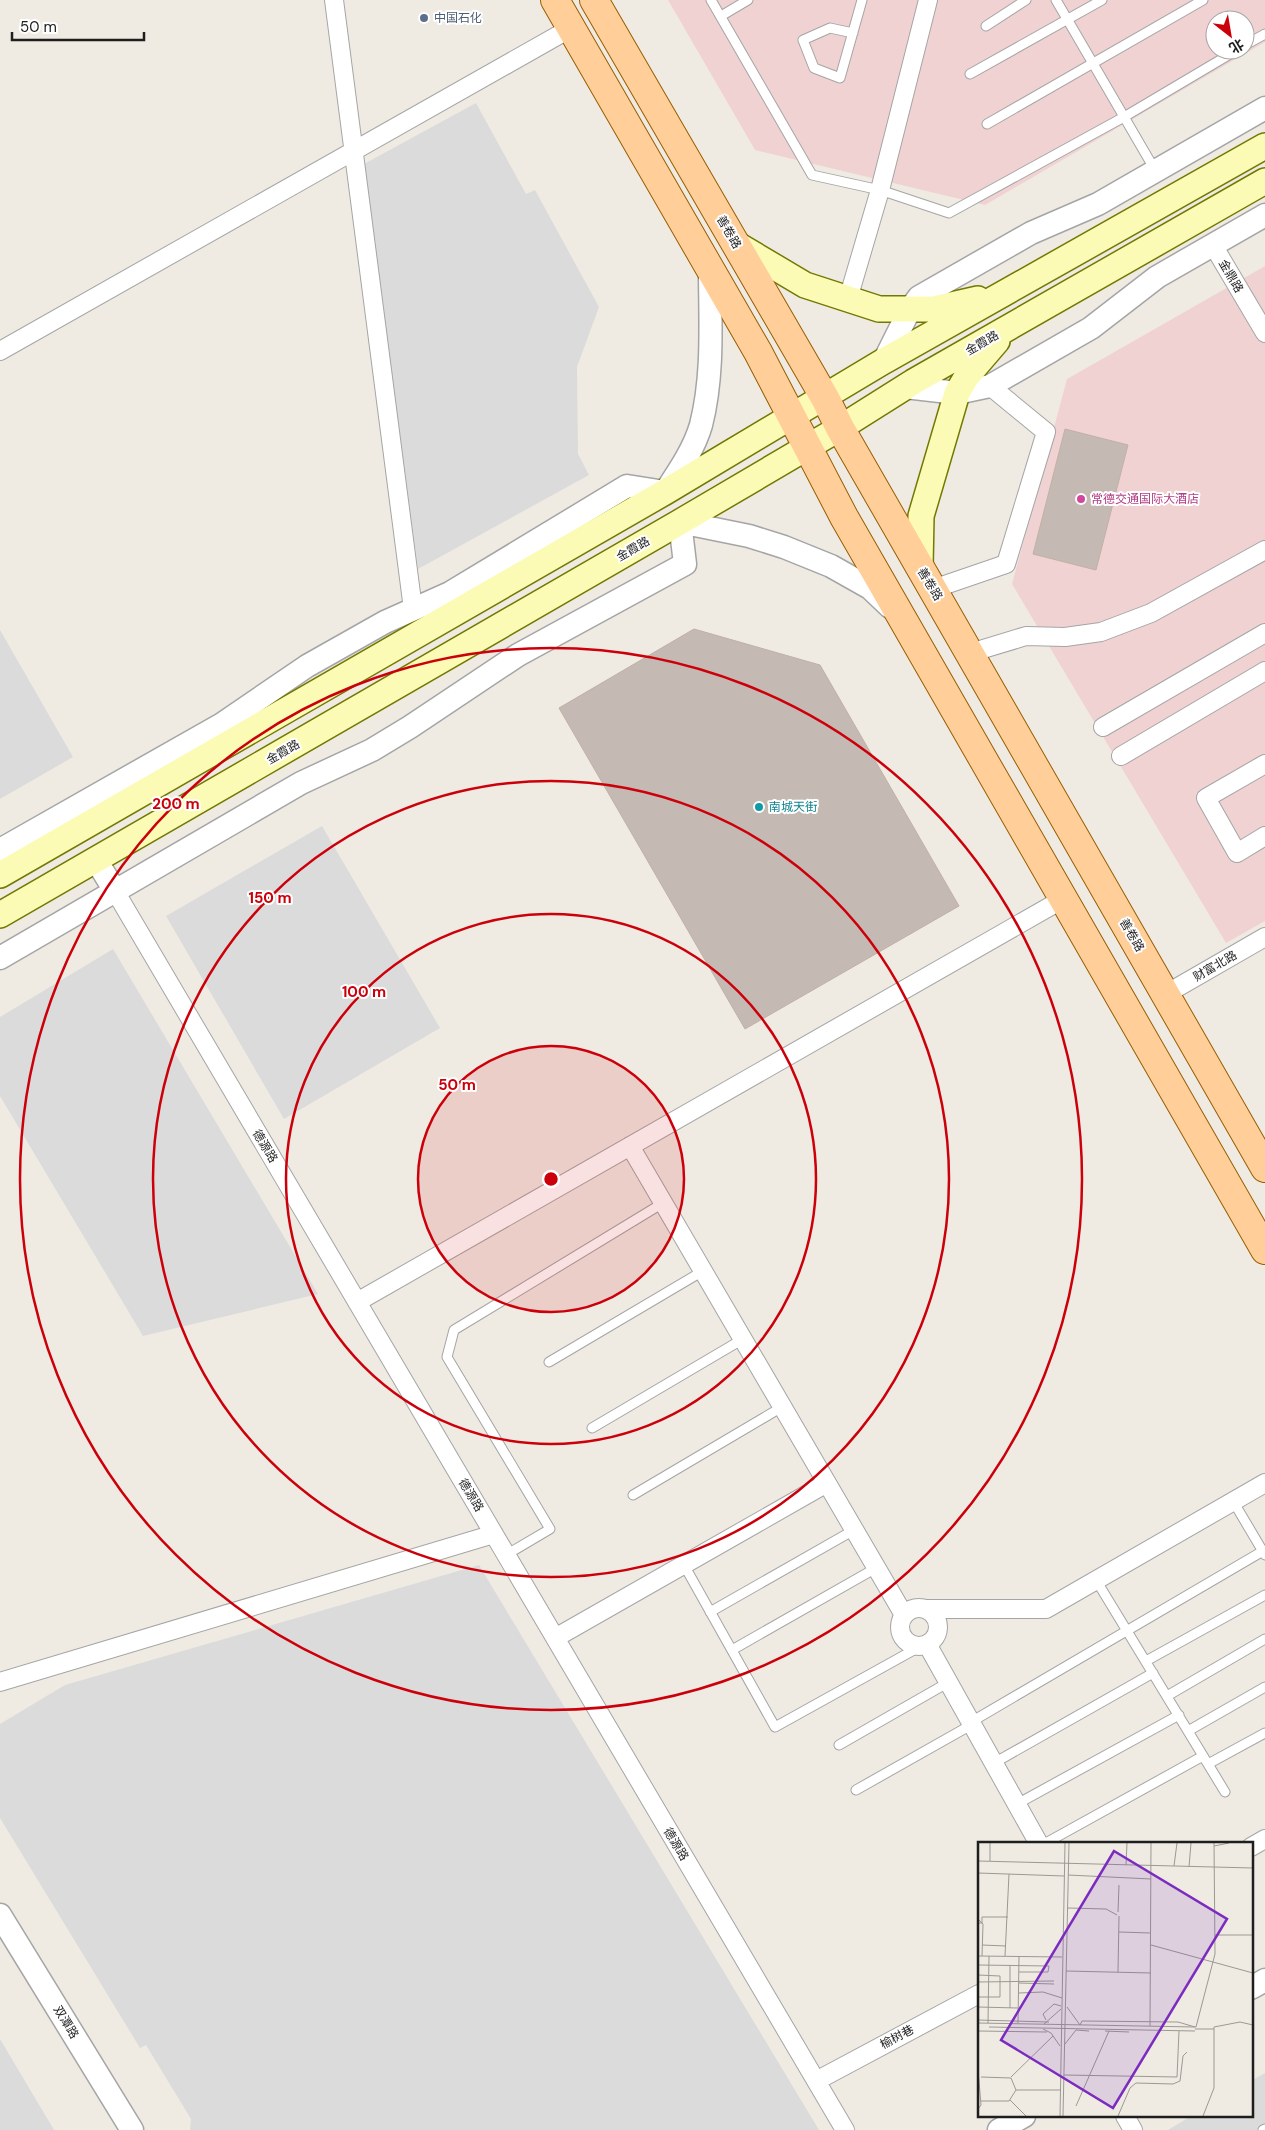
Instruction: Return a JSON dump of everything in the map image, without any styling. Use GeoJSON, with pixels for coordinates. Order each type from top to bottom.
{"type":"FeatureCollection","features":[{"type":"Feature","properties":{"kind":"main road"},"geometry":{"type":"LineString","coordinates":[[554,0],[758,352],[793,417],[806,448],[903,620],[1265,1250]]}},
{"type":"Feature","properties":{"kind":"main road","name":"善卷路"},"geometry":{"type":"LineString","coordinates":[[594,0],[825,398],[840,428],[1265,1168]]}},
{"type":"Feature","properties":{"kind":"main road"},"geometry":{"type":"LineString","coordinates":[[0,875],[84,815],[234,728],[416,635],[478,588],[665,492],[884,361],[1265,146]]}},
{"type":"Feature","properties":{"kind":"main road","name":"金霞路"},"geometry":{"type":"LineString","coordinates":[[0,915],[680,522],[840,428],[904,387],[1265,181]]}},
{"type":"Feature","properties":{"kind":"main road"},"geometry":{"type":"LineString","coordinates":[[736,244],[806,285],[879,308],[934,309],[1003,294]]}},
{"type":"Feature","properties":{"kind":"main road"},"geometry":{"type":"LineString","coordinates":[[927,578],[922,516],[957,393],[966,376],[1008,327]]}},
{"type":"Feature","properties":{"kind":"street"},"geometry":{"type":"LineString","coordinates":[[334,0],[416,635]]}},
{"type":"Feature","properties":{"kind":"street"},"geometry":{"type":"LineString","coordinates":[[848,298],[880,190],[928,0]]}},
{"type":"Feature","properties":{"kind":"street"},"geometry":{"type":"LineString","coordinates":[[0,351],[571,28]]}},
{"type":"Feature","properties":{"kind":"street"},"geometry":{"type":"LineString","coordinates":[[884,361],[910,308],[919,297],[1031,233],[1098,204],[1265,108]]}},
{"type":"Feature","properties":{"kind":"street"},"geometry":{"type":"LineString","coordinates":[[904,387],[957,393],[990,386],[1091,328],[1157,277],[1265,215]]}},
{"type":"Feature","properties":{"kind":"street","name":"金鼎路"},"geometry":{"type":"LineString","coordinates":[[1198,219],[1265,333]]}},
{"type":"Feature","properties":{"kind":"street"},"geometry":{"type":"LineString","coordinates":[[665,492],[687,457],[701,426],[711,351],[710,268]]}},
{"type":"Feature","properties":{"kind":"street"},"geometry":{"type":"LineString","coordinates":[[927,578],[1006,564],[1046,432],[990,386]]}},
{"type":"Feature","properties":{"kind":"street"},"geometry":{"type":"LineString","coordinates":[[0,958],[301,783],[372,750],[518,656],[685,564],[680,522],[749,536],[784,547],[831,566],[870,588],[903,620]]}},
{"type":"Feature","properties":{"kind":"street"},"geometry":{"type":"LineString","coordinates":[[970,653],[1026,636],[1065,636],[1101,632],[1151,613],[1265,550]]}},
{"type":"Feature","properties":{"kind":"street"},"geometry":{"type":"LineString","coordinates":[[234,728],[307,666],[385,622],[413,609],[450,593],[478,588]]}},
{"type":"Feature","properties":{"kind":"street"},"geometry":{"type":"LineString","coordinates":[[501,625],[518,656]]}},
{"type":"Feature","properties":{"kind":"street"},"geometry":{"type":"LineString","coordinates":[[1103,727],[1265,634]]}},
{"type":"Feature","properties":{"kind":"street"},"geometry":{"type":"LineString","coordinates":[[1121,756],[1265,672]]}},
{"type":"Feature","properties":{"kind":"street"},"geometry":{"type":"LineString","coordinates":[[1265,764],[1206,798],[1237,852],[1265,836]]}},
{"type":"Feature","properties":{"kind":"street"},"geometry":{"type":"LineString","coordinates":[[0,850],[84,815]]}},
{"type":"Feature","properties":{"kind":"street","name":"德源路"},"geometry":{"type":"LineString","coordinates":[[96,860],[845,2130]]}},
{"type":"Feature","properties":{"kind":"street"},"geometry":{"type":"LineString","coordinates":[[357,1302],[1063,898]]}},
{"type":"Feature","properties":{"kind":"street","name":"财富北路"},"geometry":{"type":"LineString","coordinates":[[1166,994],[1265,937]]}},
{"type":"Feature","properties":{"kind":"street"},"geometry":{"type":"LineString","coordinates":[[630,1146],[904,1615]]}},
{"type":"Feature","properties":{"kind":"street"},"geometry":{"type":"LineString","coordinates":[[926,1609],[935,1617],[938,1629],[932,1640],[924,1645],[908,1643],[904,1639],[900,1627],[904,1615],[914,1608],[1046,1609],[1265,1482]]}},
{"type":"Feature","properties":{"kind":"street"},"geometry":{"type":"LineString","coordinates":[[555,1638],[827,1484]]}},
{"type":"Feature","properties":{"kind":"street"},"geometry":{"type":"LineString","coordinates":[[0,1682],[494,1534]]}},
{"type":"Feature","properties":{"kind":"street"},"geometry":{"type":"LineString","coordinates":[[924,1645],[948,1682],[1038,1842]]}},
{"type":"Feature","properties":{"kind":"street"},"geometry":{"type":"LineString","coordinates":[[1252,1846],[1265,1839]]}},
{"type":"Feature","properties":{"kind":"street","name":"双潭路"},"geometry":{"type":"LineString","coordinates":[[0,1915],[6,1938],[132,2130]]}},
{"type":"Feature","properties":{"kind":"street"},"geometry":{"type":"LineString","coordinates":[[1252,1987],[1265,1980]]}},
{"type":"Feature","properties":{"kind":"street","name":"榆树巷"},"geometry":{"type":"LineString","coordinates":[[816,2081],[978,1995]]}},
{"type":"Feature","properties":{"kind":"street"},"geometry":{"type":"LineString","coordinates":[[999,2130],[1020,2118]]}},
{"type":"Feature","properties":{"kind":"street"},"geometry":{"type":"LineString","coordinates":[[1126,2118],[1133,2130]]}},
{"type":"Feature","properties":{"kind":"lane"},"geometry":{"type":"LineString","coordinates":[[711,0],[812,174],[880,190],[949,213],[1124,117],[1220,60]]}},
{"type":"Feature","properties":{"kind":"lane"},"geometry":{"type":"LineString","coordinates":[[721,16],[748,0]]}},
{"type":"Feature","properties":{"kind":"lane"},"geometry":{"type":"LineString","coordinates":[[853,33],[830,28],[803,40],[814,68],[840,78],[853,33],[862,0]]}},
{"type":"Feature","properties":{"kind":"lane"},"geometry":{"type":"LineString","coordinates":[[986,26],[1026,0]]}},
{"type":"Feature","properties":{"kind":"lane"},"geometry":{"type":"LineString","coordinates":[[1056,0],[1155,170]]}},
{"type":"Feature","properties":{"kind":"lane"},"geometry":{"type":"LineString","coordinates":[[970,74],[1102,0]]}},
{"type":"Feature","properties":{"kind":"lane"},"geometry":{"type":"LineString","coordinates":[[987,124],[1203,0]]}},
{"type":"Feature","properties":{"kind":"lane"},"geometry":{"type":"LineString","coordinates":[[506,1555],[550,1529],[448,1358],[454,1330],[663,1202]]}},
{"type":"Feature","properties":{"kind":"lane"},"geometry":{"type":"LineString","coordinates":[[549,1362],[703,1271]]}},
{"type":"Feature","properties":{"kind":"lane"},"geometry":{"type":"LineString","coordinates":[[592,1428],[743,1339]]}},
{"type":"Feature","properties":{"kind":"lane"},"geometry":{"type":"LineString","coordinates":[[633,1495],[782,1407]]}},
{"type":"Feature","properties":{"kind":"lane"},"geometry":{"type":"LineString","coordinates":[[856,1790],[964,1729],[971,1722],[1127,1631],[1264,1554],[1233,1501]]}},
{"type":"Feature","properties":{"kind":"lane"},"geometry":{"type":"LineString","coordinates":[[710,1612],[854,1530]]}},
{"type":"Feature","properties":{"kind":"lane"},"geometry":{"type":"LineString","coordinates":[[684,1565],[775,1727],[924,1645]]}},
{"type":"Feature","properties":{"kind":"lane"},"geometry":{"type":"LineString","coordinates":[[732,1650],[876,1568]]}},
{"type":"Feature","properties":{"kind":"lane"},"geometry":{"type":"LineString","coordinates":[[1096,1580],[1225,1792]]}},
{"type":"Feature","properties":{"kind":"lane"},"geometry":{"type":"LineString","coordinates":[[1146,1661],[1265,1594]]}},
{"type":"Feature","properties":{"kind":"lane"},"geometry":{"type":"LineString","coordinates":[[1167,1696],[1265,1640]]}},
{"type":"Feature","properties":{"kind":"lane"},"geometry":{"type":"LineString","coordinates":[[994,1763],[1153,1673]]}},
{"type":"Feature","properties":{"kind":"lane"},"geometry":{"type":"LineString","coordinates":[[839,1745],[948,1682]]}},
{"type":"Feature","properties":{"kind":"lane"},"geometry":{"type":"LineString","coordinates":[[1188,1731],[1265,1687]]}},
{"type":"Feature","properties":{"kind":"lane"},"geometry":{"type":"LineString","coordinates":[[1017,1804],[1178,1715]]}},
{"type":"Feature","properties":{"kind":"lane"},"geometry":{"type":"LineString","coordinates":[[1048,1842],[1206,1760],[1265,1733]]}},
{"type":"Feature","properties":{"kind":"shaded area"},"geometry":{"type":"Polygon","coordinates":[[[668,0],[1265,0],[1265,42],[1255,48],[1255,10],[1205,10],[1205,60],[1234,60],[985,205],[755,150],[668,0]]]}},
{"type":"Feature","properties":{"kind":"shaded area"},"geometry":{"type":"Polygon","coordinates":[[[476,103],[526,194],[535,190],[599,307],[577,367],[578,454],[589,475],[418,569],[364,164],[476,103]]]}},
{"type":"Feature","properties":{"kind":"shaded area"},"geometry":{"type":"Polygon","coordinates":[[[1265,266],[1265,921],[1226,943],[1012,584],[1067,379],[1265,266]]]}},
{"type":"Feature","properties":{"kind":"shaded area"},"geometry":{"type":"Polygon","coordinates":[[[0,630],[73,757],[0,799],[0,630]]]}},
{"type":"Feature","properties":{"kind":"shaded area"},"geometry":{"type":"Polygon","coordinates":[[[322,826],[440,1028],[284,1119],[166,916],[322,826]]]}},
{"type":"Feature","properties":{"kind":"shaded area"},"geometry":{"type":"Polygon","coordinates":[[[113,949],[318,1294],[143,1336],[0,1096],[0,1017],[113,949]]]}},
{"type":"Feature","properties":{"kind":"shaded area"},"geometry":{"type":"Polygon","coordinates":[[[479,1565],[819,2130],[190,2130],[191,2119],[146,2045],[140,2048],[0,1818],[0,1724],[65,1685],[479,1565]]]}},
{"type":"Feature","properties":{"kind":"shaded area"},"geometry":{"type":"Polygon","coordinates":[[[0,2039],[54,2130],[0,2130],[0,2039]]]}},
{"type":"Feature","properties":{"kind":"shaded area"},"geometry":{"type":"Polygon","coordinates":[[[1265,2073],[1265,2130],[1168,2130],[1188,2118],[1252,2118],[1252,2080],[1265,2073]]]}},
{"type":"Feature","properties":{"kind":"building","name":"常德交通国际大酒店"},"geometry":{"type":"Polygon","coordinates":[[[1065,429],[1128,445],[1096,570],[1033,554],[1065,429]]]}},
{"type":"Feature","properties":{"kind":"building","name":"南城天街"},"geometry":{"type":"Polygon","coordinates":[[[694,629],[820,665],[959,906],[745,1029],[559,708],[694,629]]]}},
{"type":"Feature","properties":{"kind":"place","name":"中国石化"},"geometry":{"type":"Point","coordinates":[424,18]}},
{"type":"Feature","properties":{"kind":"place","name":"常德交通国际大酒店"},"geometry":{"type":"Point","coordinates":[1081,499]}},
{"type":"Feature","properties":{"kind":"place","name":"南城天街"},"geometry":{"type":"Point","coordinates":[759,807]}}]}
